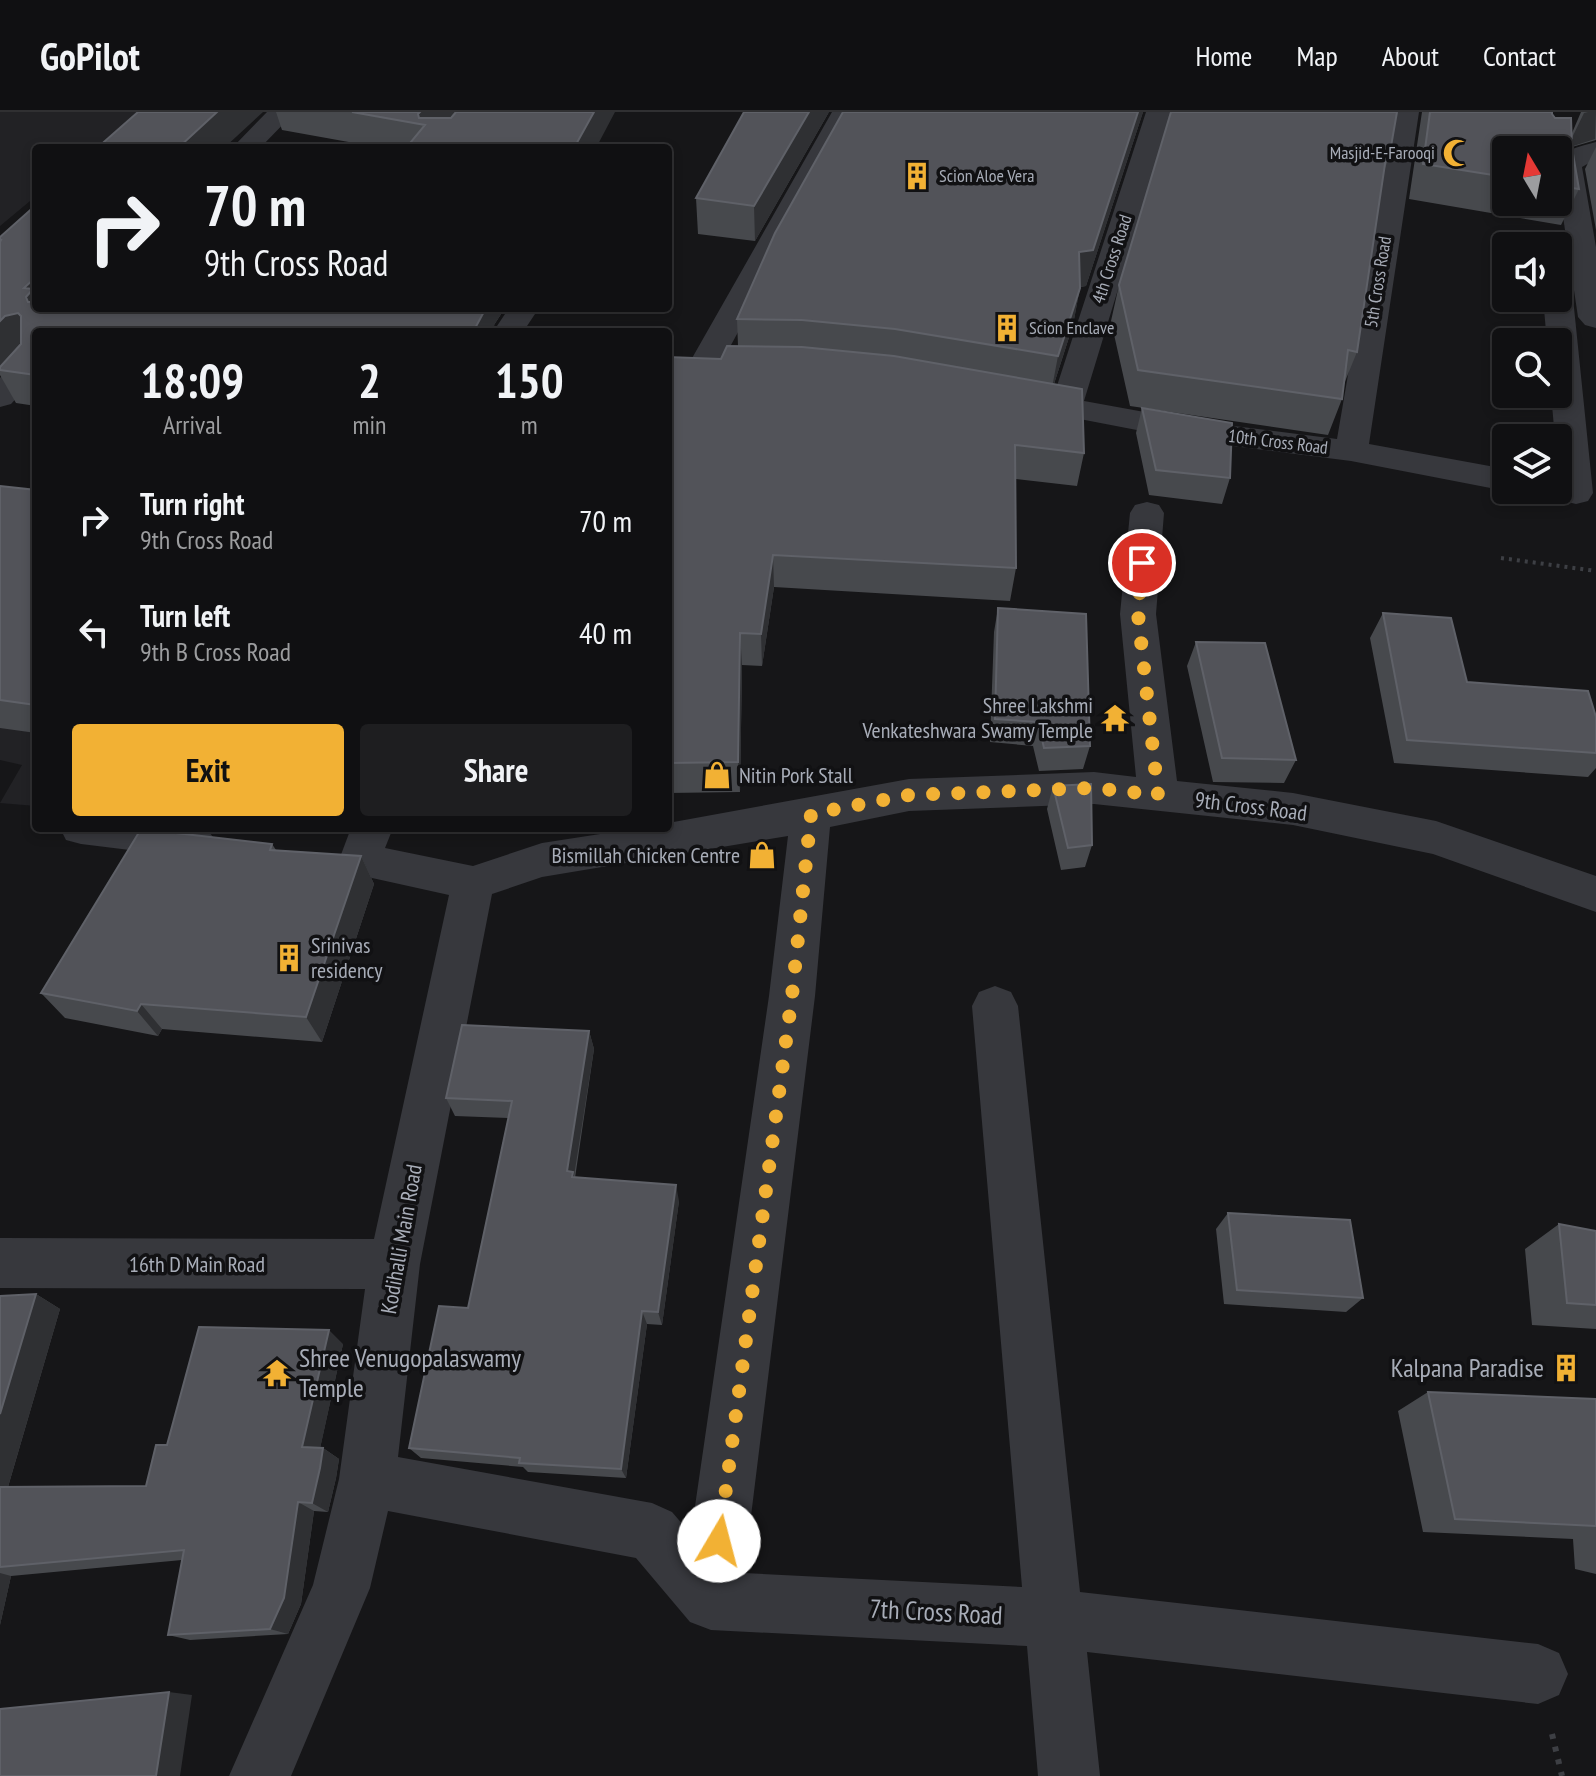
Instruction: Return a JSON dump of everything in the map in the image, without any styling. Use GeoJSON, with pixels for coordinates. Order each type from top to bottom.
{"type":"FeatureCollection","features":[{"type":"Feature","properties":{"kind":"street"},"geometry":{"type":"LineString","coordinates":[[249,144],[282,112]]}},
{"type":"Feature","properties":{"kind":"street"},"geometry":{"type":"LineString","coordinates":[[672,367],[718,367],[845,112]]}},
{"type":"Feature","properties":{"kind":"street","name":"4th Cross Road"},"geometry":{"type":"LineString","coordinates":[[1066,406],[1159,112]]}},
{"type":"Feature","properties":{"kind":"street","name":"5th Cross Road"},"geometry":{"type":"LineString","coordinates":[[1351,451],[1406,112]]}},
{"type":"Feature","properties":{"kind":"street"},"geometry":{"type":"LineString","coordinates":[[1596,150],[1572,159],[1569,167],[1593,317],[1596,319]]}},
{"type":"Feature","properties":{"kind":"street"},"geometry":{"type":"LineString","coordinates":[[1559,312],[1577,493]]}},
{"type":"Feature","properties":{"kind":"street"},"geometry":{"type":"LineString","coordinates":[[0,397],[32,362]]}},
{"type":"Feature","properties":{"kind":"street","name":"10th Cross Road"},"geometry":{"type":"LineString","coordinates":[[993,394],[1194,431],[1351,451],[1492,477]]}},
{"type":"Feature","properties":{"kind":"street"},"geometry":{"type":"LineString","coordinates":[[1147,513],[1138,614],[1158,795]]}},
{"type":"Feature","properties":{"kind":"street","name":"9th Cross Road"},"geometry":{"type":"LineString","coordinates":[[473,883],[542,860],[909,795],[1094,788],[1293,809],[1436,838],[1596,894]]}},
{"type":"Feature","properties":{"kind":"street"},"geometry":{"type":"LineString","coordinates":[[711,1601],[792,996],[811,814]]}},
{"type":"Feature","properties":{"kind":"street"},"geometry":{"type":"LineString","coordinates":[[115,832],[236,846]]}},
{"type":"Feature","properties":{"kind":"street"},"geometry":{"type":"LineString","coordinates":[[354,848],[473,883]]}},
{"type":"Feature","properties":{"kind":"street","name":"Kodihalli Main Road"},"geometry":{"type":"LineString","coordinates":[[260,1776],[341,1588],[367,1479],[394,1264],[473,883]]}},
{"type":"Feature","properties":{"kind":"street"},"geometry":{"type":"LineString","coordinates":[[995,1006],[1069,1776]]}},
{"type":"Feature","properties":{"kind":"street","name":"16th D Main Road"},"geometry":{"type":"LineString","coordinates":[[0,1263],[394,1264]]}},
{"type":"Feature","properties":{"kind":"street"},"geometry":{"type":"LineString","coordinates":[[367,1479],[652,1532],[711,1601]]}},
{"type":"Feature","properties":{"kind":"street","name":"7th Cross Road"},"geometry":{"type":"LineString","coordinates":[[711,1601],[1052,1618],[1538,1674]]}},
{"type":"Feature","properties":{"kind":"path"},"geometry":{"type":"LineString","coordinates":[[1501,558],[1596,571]]}},
{"type":"Feature","properties":{"kind":"shaded area"},"geometry":{"type":"Polygon","coordinates":[[[0,112],[138,112],[100,144],[32,144],[32,199],[0,226],[0,112]]]}},
{"type":"Feature","properties":{"kind":"shaded area"},"geometry":{"type":"Polygon","coordinates":[[[32,576],[32,806],[0,803],[22,765],[0,760],[0,618],[32,576]]]}},
{"type":"Feature","properties":{"kind":"building"},"geometry":{"type":"Polygon","coordinates":[[[138,112],[217,112],[182,144],[102,144],[138,112]]]}},
{"type":"Feature","properties":{"kind":"building"},"geometry":{"type":"Polygon","coordinates":[[[352,112],[420,112],[419,118],[451,118],[456,112],[594,112],[576,144],[409,144],[425,125],[352,112]]]}},
{"type":"Feature","properties":{"kind":"building"},"geometry":{"type":"Polygon","coordinates":[[[744,112],[809,112],[754,206],[696,198],[744,112]]]}},
{"type":"Feature","properties":{"kind":"building"},"geometry":{"type":"Polygon","coordinates":[[[843,112],[1138,112],[1093,250],[1079,252],[1080,288],[1058,356],[895,329],[802,320],[737,319],[775,233],[843,112]]]}},
{"type":"Feature","properties":{"kind":"building"},"geometry":{"type":"Polygon","coordinates":[[[1171,112],[1397,112],[1389,158],[1386,157],[1357,352],[1348,350],[1342,399],[1138,370],[1119,285],[1171,112]]]}},
{"type":"Feature","properties":{"kind":"building"},"geometry":{"type":"Polygon","coordinates":[[[1430,112],[1552,112],[1555,118],[1571,118],[1572,136],[1492,136],[1492,175],[1423,164],[1430,112]]]}},
{"type":"Feature","properties":{"kind":"building"},"geometry":{"type":"Polygon","coordinates":[[[1572,148],[1579,189],[1572,188],[1572,148]]]}},
{"type":"Feature","properties":{"kind":"building"},"geometry":{"type":"Polygon","coordinates":[[[32,209],[32,281],[24,288],[32,289],[26,297],[28,302],[32,302],[32,312],[484,312],[475,328],[32,328],[32,374],[0,370],[21,344],[21,316],[18,313],[5,316],[0,321],[0,237],[32,209]]]}},
{"type":"Feature","properties":{"kind":"building"},"geometry":{"type":"Polygon","coordinates":[[[727,346],[802,347],[894,356],[1082,389],[1084,453],[1015,445],[1016,568],[773,555],[761,634],[740,633],[738,762],[672,763],[672,357],[721,359],[727,346]]]}},
{"type":"Feature","properties":{"kind":"building"},"geometry":{"type":"Polygon","coordinates":[[[1142,408],[1232,423],[1230,478],[1156,470],[1142,408]]]}},
{"type":"Feature","properties":{"kind":"building"},"geometry":{"type":"Polygon","coordinates":[[[0,486],[32,490],[32,704],[0,700],[0,486]]]}},
{"type":"Feature","properties":{"kind":"building"},"geometry":{"type":"Polygon","coordinates":[[[998,608],[1086,614],[1090,746],[1044,748],[1038,722],[995,719],[998,608]]]}},
{"type":"Feature","properties":{"kind":"building"},"geometry":{"type":"Polygon","coordinates":[[[1383,613],[1451,618],[1467,682],[1588,691],[1596,717],[1596,753],[1407,740],[1383,613]]]}},
{"type":"Feature","properties":{"kind":"building"},"geometry":{"type":"Polygon","coordinates":[[[1196,642],[1265,643],[1296,760],[1222,758],[1196,642]]]}},
{"type":"Feature","properties":{"kind":"building"},"geometry":{"type":"Polygon","coordinates":[[[1091,784],[1092,845],[1068,848],[1053,786],[1091,784]]]}},
{"type":"Feature","properties":{"kind":"building"},"geometry":{"type":"Polygon","coordinates":[[[139,832],[167,832],[272,844],[270,850],[361,856],[306,1017],[141,1004],[137,1011],[41,993],[139,832]]]}},
{"type":"Feature","properties":{"kind":"building"},"geometry":{"type":"Polygon","coordinates":[[[462,1025],[589,1031],[567,1171],[573,1172],[572,1177],[676,1185],[658,1312],[642,1311],[621,1469],[519,1463],[520,1458],[409,1448],[439,1306],[468,1308],[512,1101],[446,1098],[462,1025]]]}},
{"type":"Feature","properties":{"kind":"building"},"geometry":{"type":"Polygon","coordinates":[[[1228,1213],[1350,1220],[1363,1298],[1237,1290],[1228,1213]]]}},
{"type":"Feature","properties":{"kind":"building"},"geometry":{"type":"Polygon","coordinates":[[[1559,1224],[1596,1231],[1596,1305],[1567,1303],[1559,1224]]]}},
{"type":"Feature","properties":{"kind":"building"},"geometry":{"type":"Polygon","coordinates":[[[36,1294],[0,1414],[0,1296],[36,1294]]]}},
{"type":"Feature","properties":{"kind":"building"},"geometry":{"type":"Polygon","coordinates":[[[199,1327],[329,1330],[302,1447],[323,1448],[320,1468],[312,1503],[298,1502],[284,1598],[270,1629],[168,1635],[184,1550],[0,1567],[0,1487],[146,1486],[156,1445],[167,1445],[199,1327]]]}},
{"type":"Feature","properties":{"kind":"building"},"geometry":{"type":"Polygon","coordinates":[[[1428,1392],[1596,1399],[1596,1526],[1455,1519],[1428,1392]]]}},
{"type":"Feature","properties":{"kind":"building"},"geometry":{"type":"Polygon","coordinates":[[[169,1692],[156,1776],[0,1776],[0,1709],[169,1692]]]}},
{"type":"Feature","properties":{"kind":"place","name":"Masjid-E-Farooqi"},"geometry":{"type":"Point","coordinates":[1457,153]}},
{"type":"Feature","properties":{"kind":"place","name":"Scion Aloe Vera"},"geometry":{"type":"Point","coordinates":[917,176]}},
{"type":"Feature","properties":{"kind":"place","name":"Scion Enclave"},"geometry":{"type":"Point","coordinates":[1007,328]}},
{"type":"Feature","properties":{"kind":"place","name":"Shree Lakshmi Venkateshwara Swamy Temple"},"geometry":{"type":"Point","coordinates":[1115,718]}},
{"type":"Feature","properties":{"kind":"place","name":"Nitin Pork Stall"},"geometry":{"type":"Point","coordinates":[717,775]}},
{"type":"Feature","properties":{"kind":"place","name":"Bismillah Chicken Centre"},"geometry":{"type":"Point","coordinates":[762,855]}},
{"type":"Feature","properties":{"kind":"place","name":"Srinivas residency"},"geometry":{"type":"Point","coordinates":[289,958]}},
{"type":"Feature","properties":{"kind":"place","name":"Kalpana Paradise"},"geometry":{"type":"Point","coordinates":[1566,1368]}},
{"type":"Feature","properties":{"kind":"place","name":"Shree Venugopalaswamy Temple"},"geometry":{"type":"Point","coordinates":[277,1373]}},
{"type":"Feature","properties":{"kind":"route"},"geometry":{"type":"LineString","coordinates":[[719,1541],[792,996],[811,814],[909,795],[1094,788],[1158,795],[1138,614],[1142,563]]}}]}
